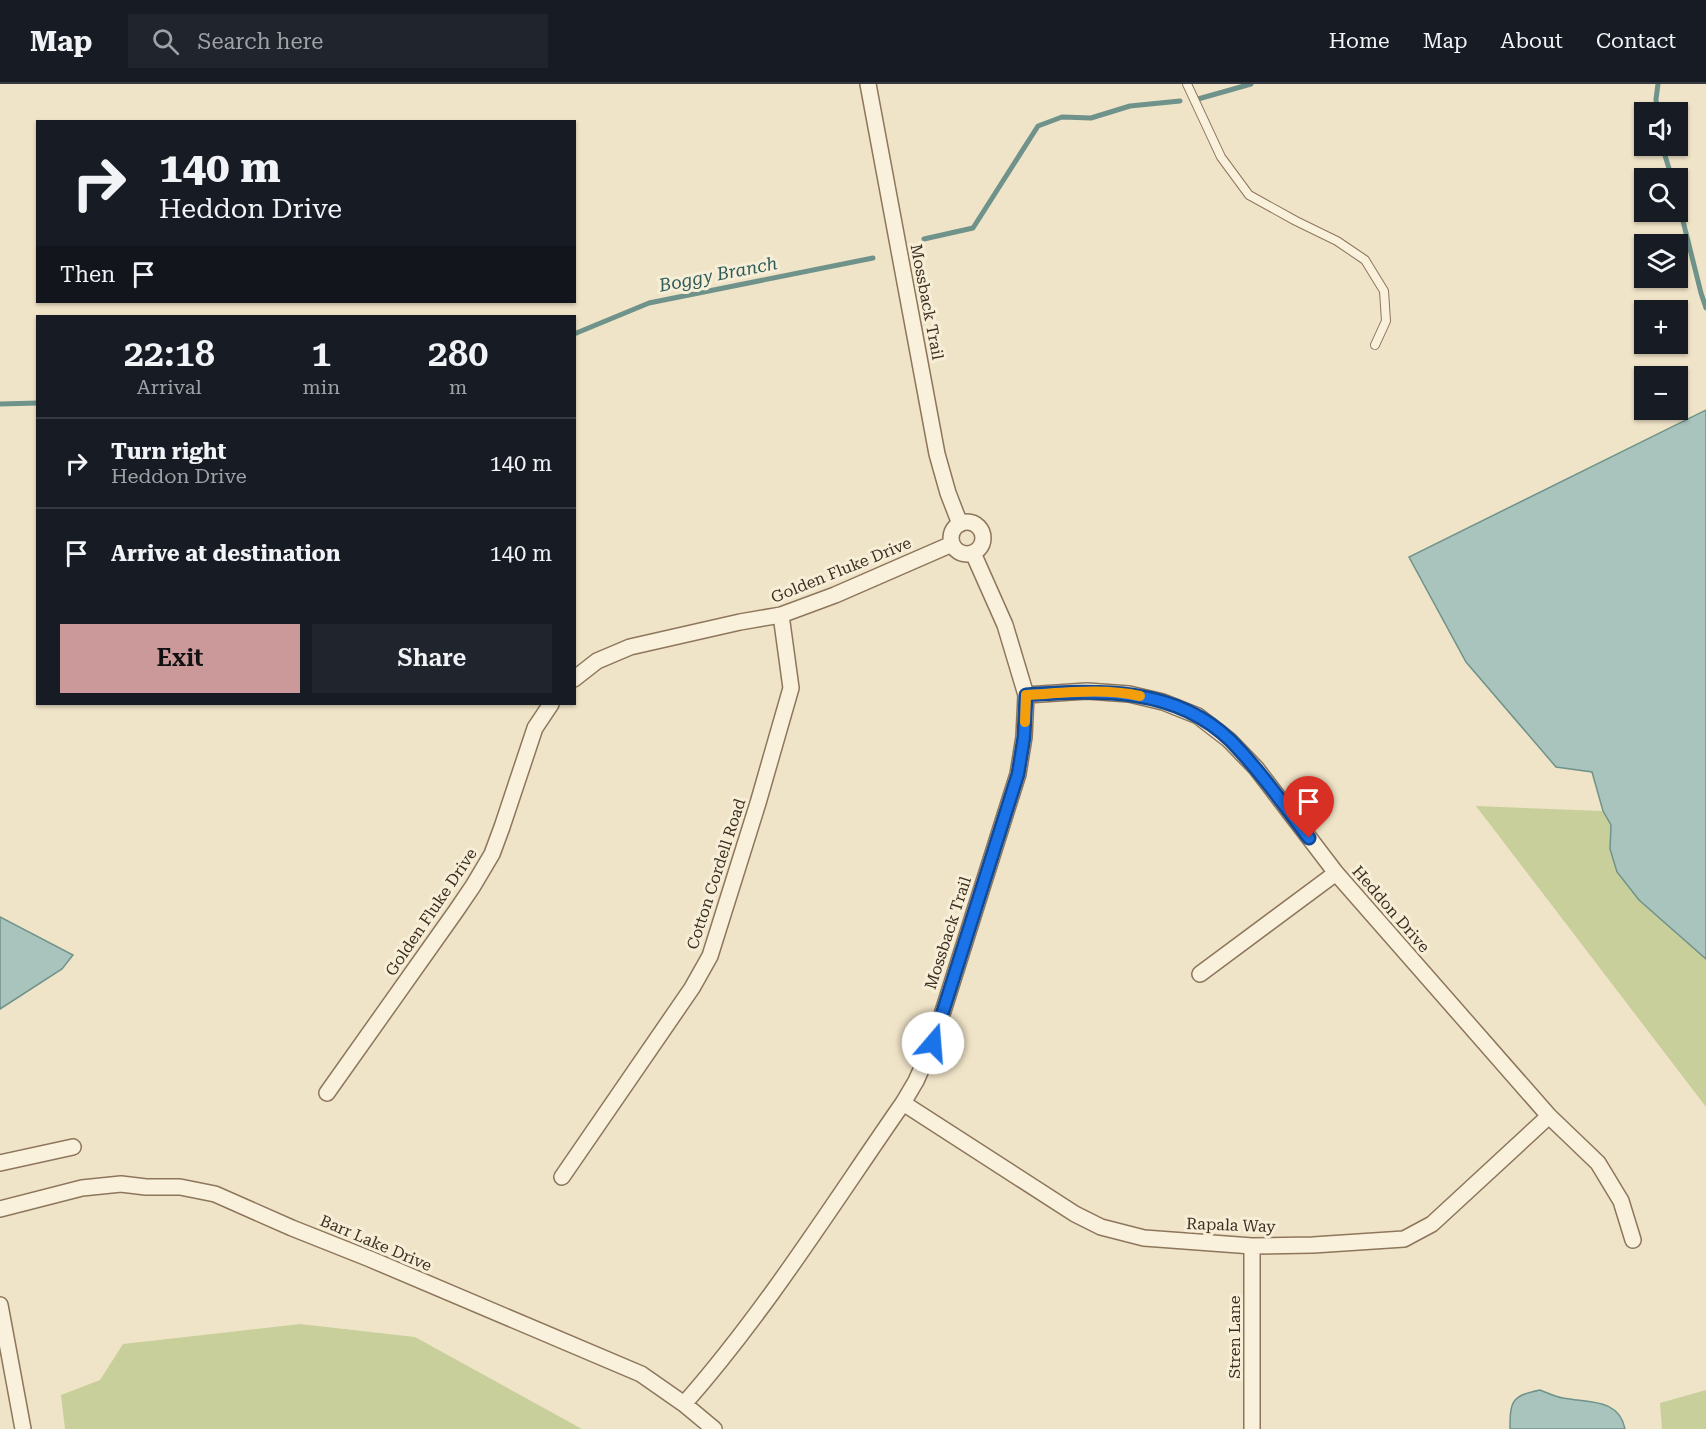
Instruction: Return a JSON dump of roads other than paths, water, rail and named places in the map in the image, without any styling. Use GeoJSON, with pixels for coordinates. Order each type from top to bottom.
{"type":"FeatureCollection","features":[{"type":"Feature","properties":{"kind":"street","name":"Mossback Trail"},"geometry":{"type":"LineString","coordinates":[[868,84],[937,454],[960,524]]}},
{"type":"Feature","properties":{"kind":"street"},"geometry":{"type":"LineString","coordinates":[[973,523],[981,530],[982,544],[973,553],[959,552],[952,544],[954,528],[960,524],[973,523]]}},
{"type":"Feature","properties":{"kind":"street","name":"Golden Fluke Drive"},"geometry":{"type":"LineString","coordinates":[[576,677],[597,661],[630,647],[740,622],[782,615],[835,595],[952,544]]}},
{"type":"Feature","properties":{"kind":"street","name":"Mossback Trail"},"geometry":{"type":"LineString","coordinates":[[684,1404],[718,1365],[762,1307],[903,1103],[916,1082],[933,1043],[1018,774],[1024,737],[1026,695],[1005,625],[973,553]]}},
{"type":"Feature","properties":{"kind":"street","name":"Cotton Cordell Road"},"geometry":{"type":"LineString","coordinates":[[562,1177],[692,988],[710,956],[791,688],[782,615]]}},
{"type":"Feature","properties":{"kind":"street","name":"Heddon Drive"},"geometry":{"type":"LineString","coordinates":[[1026,695],[1087,692],[1129,694],[1163,702],[1198,716],[1229,740],[1256,768],[1336,873],[1549,1116],[1598,1163],[1621,1201],[1633,1240]]}},
{"type":"Feature","properties":{"kind":"street","name":"Golden Fluke Drive"},"geometry":{"type":"LineString","coordinates":[[327,1093],[473,886],[492,854],[535,728],[551,705]]}},
{"type":"Feature","properties":{"kind":"street"},"geometry":{"type":"LineString","coordinates":[[1200,974],[1336,873]]}},
{"type":"Feature","properties":{"kind":"street","name":"Rapala Way"},"geometry":{"type":"LineString","coordinates":[[903,1103],[1075,1214],[1101,1227],[1144,1238],[1252,1246],[1404,1239],[1432,1224],[1549,1116]]}},
{"type":"Feature","properties":{"kind":"street"},"geometry":{"type":"LineString","coordinates":[[0,1163],[73,1147]]}},
{"type":"Feature","properties":{"kind":"street","name":"Barr Lake Drive"},"geometry":{"type":"LineString","coordinates":[[0,1209],[82,1188],[121,1184],[180,1187],[215,1194],[641,1374],[684,1404],[714,1429]]}},
{"type":"Feature","properties":{"kind":"street","name":"Stren Lane"},"geometry":{"type":"LineString","coordinates":[[1252,1246],[1252,1429]]}},
{"type":"Feature","properties":{"kind":"street"},"geometry":{"type":"LineString","coordinates":[[0,1305],[23,1429]]}},
{"type":"Feature","properties":{"kind":"lane"},"geometry":{"type":"LineString","coordinates":[[1187,84],[1221,157],[1249,195],[1337,240],[1365,260],[1384,291],[1386,321],[1375,345]]}},
{"type":"Feature","properties":{"kind":"water"},"geometry":{"type":"Polygon","coordinates":[[[1706,410],[1706,959],[1639,900],[1617,872],[1610,849],[1611,825],[1603,811],[1592,772],[1556,767],[1466,662],[1409,557],[1706,410]]]}},
{"type":"Feature","properties":{"kind":"water"},"geometry":{"type":"Polygon","coordinates":[[[0,917],[73,955],[62,969],[0,1009],[0,917]]]}},
{"type":"Feature","properties":{"kind":"water"},"geometry":{"type":"Polygon","coordinates":[[[1540,1390],[1560,1397],[1609,1407],[1622,1419],[1625,1429],[1510,1429],[1514,1401],[1518,1397],[1540,1390]]]}},
{"type":"Feature","properties":{"kind":"waterway","name":"Boggy Branch"},"geometry":{"type":"LineString","coordinates":[[1198,99],[1251,84]]}},
{"type":"Feature","properties":{"kind":"waterway"},"geometry":{"type":"LineString","coordinates":[[1656,102],[1658,84]]}},
{"type":"Feature","properties":{"kind":"waterway","name":"Boggy Branch"},"geometry":{"type":"LineString","coordinates":[[924,239],[973,228],[1038,126],[1062,117],[1091,118],[1130,106],[1180,101]]}},
{"type":"Feature","properties":{"kind":"waterway"},"geometry":{"type":"LineString","coordinates":[[1665,156],[1669,168]]}},
{"type":"Feature","properties":{"kind":"waterway"},"geometry":{"type":"LineString","coordinates":[[1683,222],[1706,308]]}},
{"type":"Feature","properties":{"kind":"waterway","name":"Boggy Branch"},"geometry":{"type":"LineString","coordinates":[[576,333],[649,303],[873,258]]}},
{"type":"Feature","properties":{"kind":"waterway","name":"Boggy Branch"},"geometry":{"type":"LineString","coordinates":[[0,404],[36,403]]}}]}
